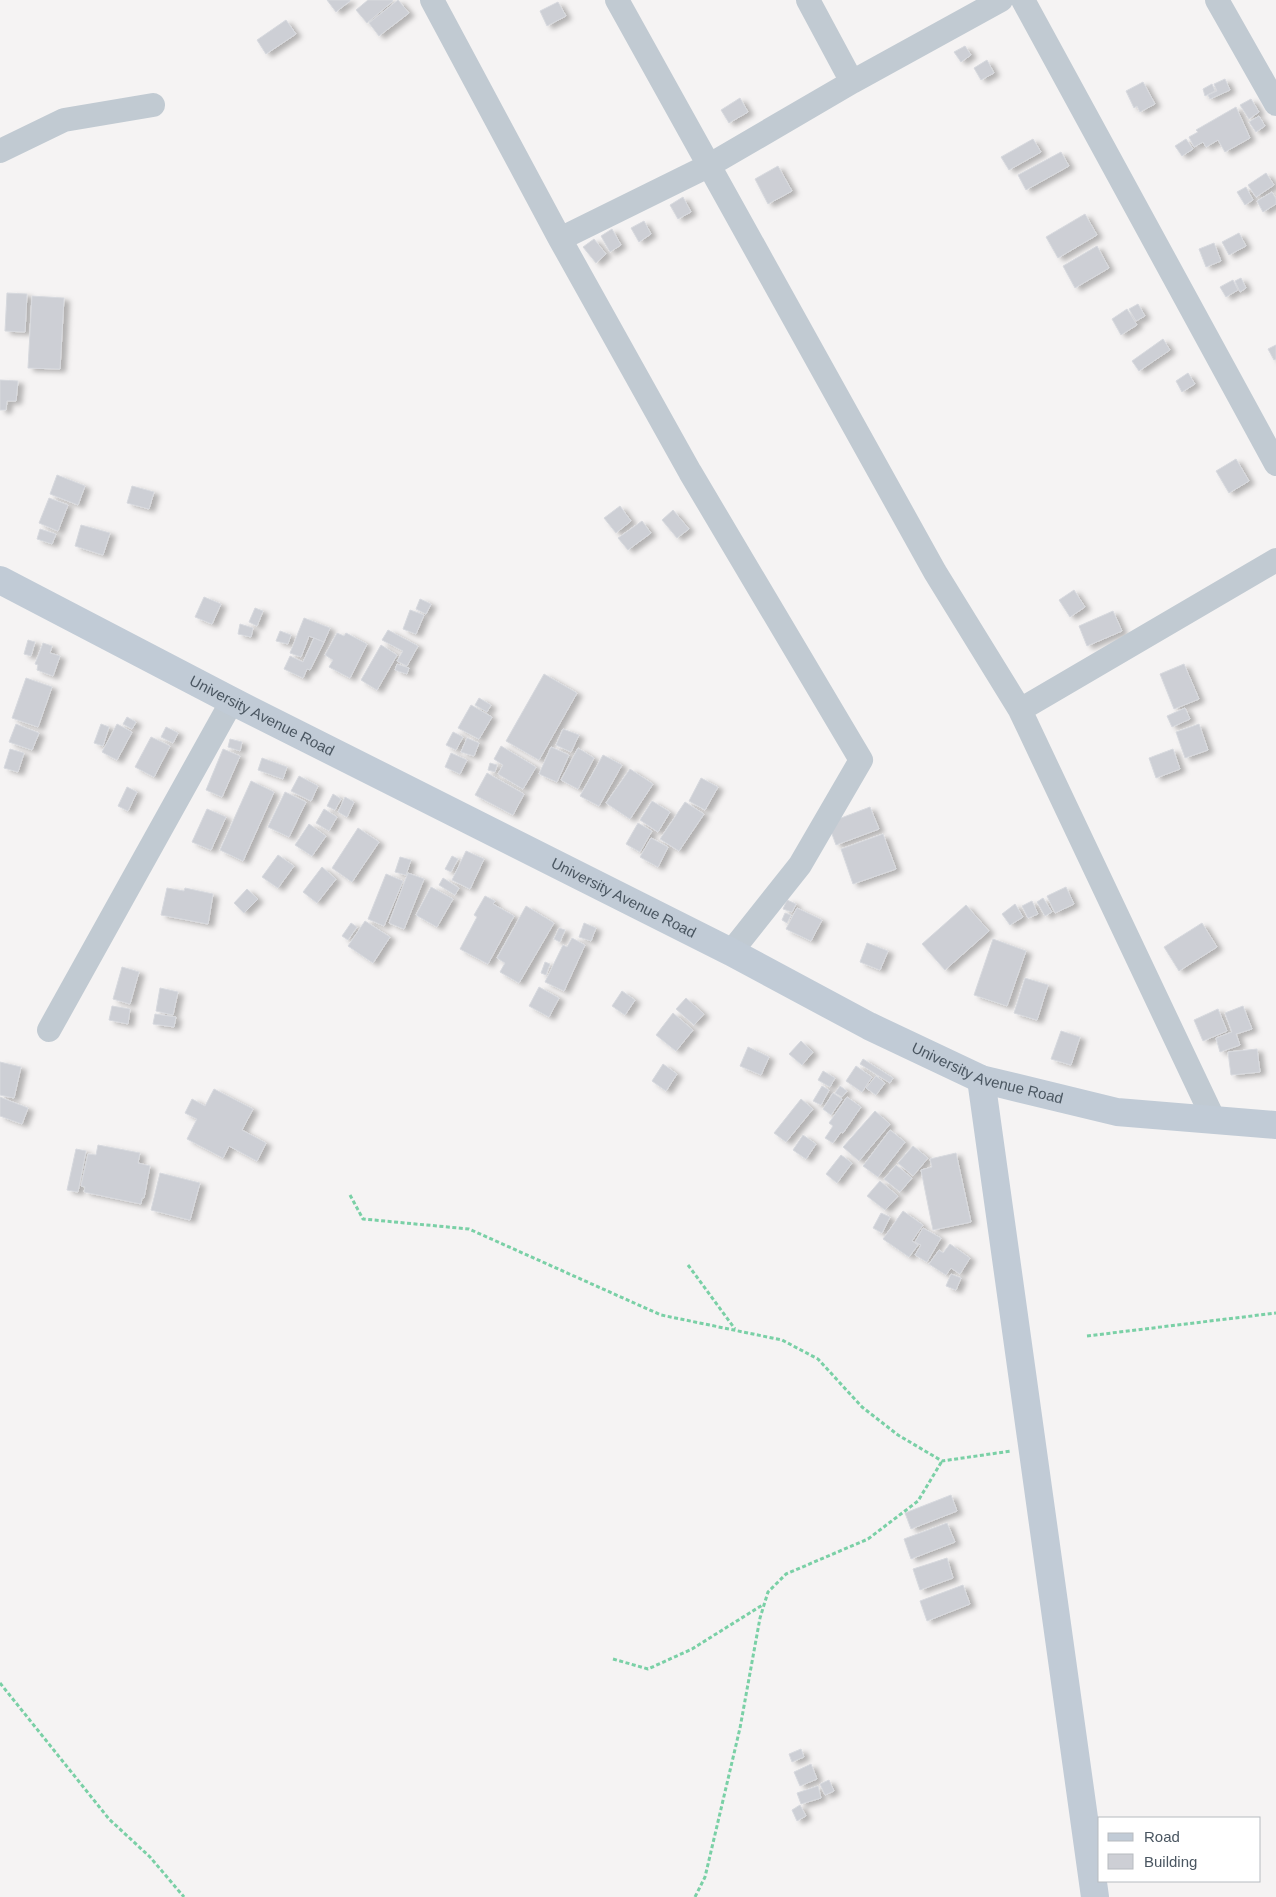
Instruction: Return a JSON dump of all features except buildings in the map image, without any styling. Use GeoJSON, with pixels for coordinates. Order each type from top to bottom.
{"type":"FeatureCollection","features":[{"type":"Feature","properties":{"kind":"main road","name":"University Avenue Road"},"geometry":{"type":"LineString","coordinates":[[0,580],[232,701],[731,952],[869,1026],[981,1079],[1117,1112],[1276,1125]]}},
{"type":"Feature","properties":{"kind":"main road"},"geometry":{"type":"LineString","coordinates":[[981,1079],[1096,1897]]}},
{"type":"Feature","properties":{"kind":"street"},"geometry":{"type":"LineString","coordinates":[[432,0],[560,239],[690,472],[861,760],[800,866],[731,952]]}},
{"type":"Feature","properties":{"kind":"street"},"geometry":{"type":"LineString","coordinates":[[617,0],[935,572],[1020,710],[1214,1120]]}},
{"type":"Feature","properties":{"kind":"street"},"geometry":{"type":"LineString","coordinates":[[808,0],[852,82]]}},
{"type":"Feature","properties":{"kind":"street"},"geometry":{"type":"LineString","coordinates":[[560,239],[708,166],[852,82],[1001,0]]}},
{"type":"Feature","properties":{"kind":"street"},"geometry":{"type":"LineString","coordinates":[[1023,0],[1276,464]]}},
{"type":"Feature","properties":{"kind":"street"},"geometry":{"type":"LineString","coordinates":[[1217,0],[1276,104]]}},
{"type":"Feature","properties":{"kind":"street"},"geometry":{"type":"LineString","coordinates":[[0,151],[64,120],[153,105]]}},
{"type":"Feature","properties":{"kind":"street"},"geometry":{"type":"LineString","coordinates":[[1020,710],[1276,560]]}},
{"type":"Feature","properties":{"kind":"street"},"geometry":{"type":"LineString","coordinates":[[49,1030],[232,701]]}},
{"type":"Feature","properties":{"kind":"path"},"geometry":{"type":"LineString","coordinates":[[350,1195],[362,1219],[469,1229],[662,1315],[782,1340],[818,1359],[862,1407],[898,1435],[942,1461],[1007,1452],[1032,1443]]}},
{"type":"Feature","properties":{"kind":"path"},"geometry":{"type":"LineString","coordinates":[[688,1265],[736,1329]]}},
{"type":"Feature","properties":{"kind":"path"},"geometry":{"type":"LineString","coordinates":[[1086,1336],[1276,1313]]}},
{"type":"Feature","properties":{"kind":"path"},"geometry":{"type":"LineString","coordinates":[[695,1897],[708,1867],[740,1728],[760,1618],[768,1592],[786,1574],[868,1539],[918,1501],[942,1461]]}},
{"type":"Feature","properties":{"kind":"path"},"geometry":{"type":"LineString","coordinates":[[613,1659],[648,1669],[692,1649],[765,1603]]}},
{"type":"Feature","properties":{"kind":"path"},"geometry":{"type":"LineString","coordinates":[[0,1683],[109,1819],[150,1857],[184,1897]]}}]}
